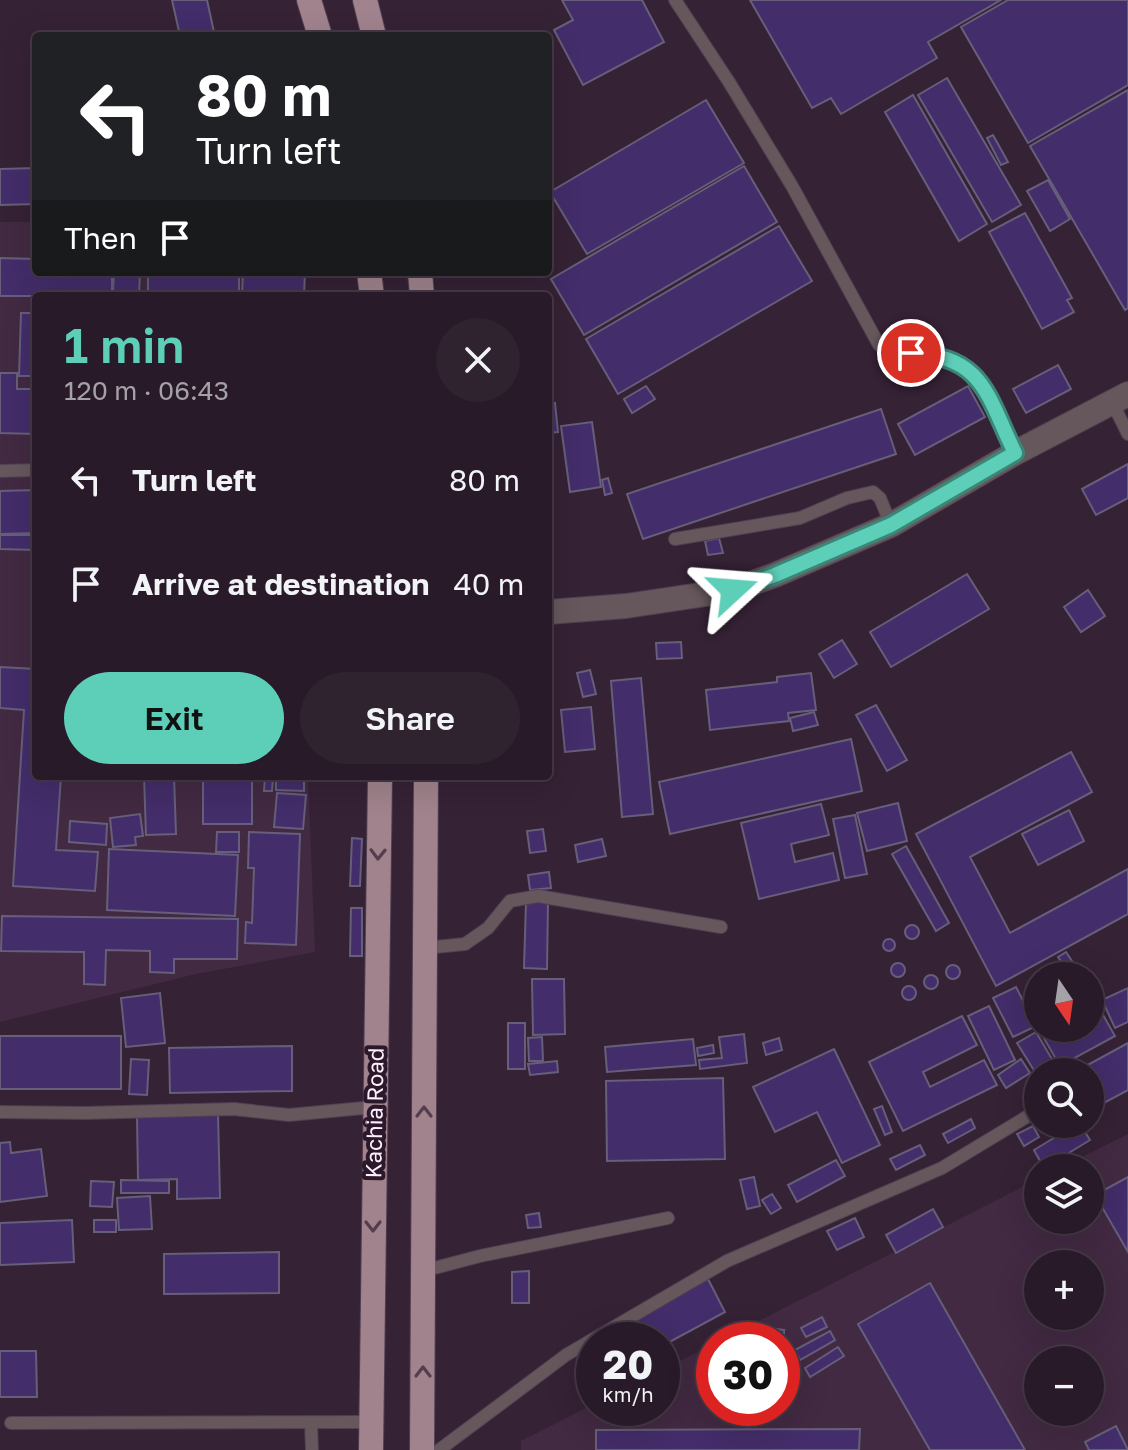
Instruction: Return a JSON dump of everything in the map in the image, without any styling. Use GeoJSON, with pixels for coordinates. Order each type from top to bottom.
{"type":"FeatureCollection","features":[{"type":"Feature","properties":{"kind":"main road"},"geometry":{"type":"LineString","coordinates":[[309,0],[319,32]]}},
{"type":"Feature","properties":{"kind":"main road"},"geometry":{"type":"LineString","coordinates":[[365,0],[373,32]]}},
{"type":"Feature","properties":{"kind":"main road","name":"Kachia Road"},"geometry":{"type":"LineString","coordinates":[[371,1450],[380,780]]}},
{"type":"Feature","properties":{"kind":"main road"},"geometry":{"type":"LineString","coordinates":[[422,1450],[426,780]]}},
{"type":"Feature","properties":{"kind":"street"},"geometry":{"type":"LineString","coordinates":[[552,612],[626,606],[733,590],[775,575],[891,525],[1015,453],[1120,398]]}},
{"type":"Feature","properties":{"kind":"lane"},"geometry":{"type":"LineString","coordinates":[[675,0],[792,186],[879,345],[894,353],[929,354],[957,361],[977,376],[1015,453]]}},
{"type":"Feature","properties":{"kind":"lane"},"geometry":{"type":"LineString","coordinates":[[1120,398],[1128,434]]}},
{"type":"Feature","properties":{"kind":"lane"},"geometry":{"type":"LineString","coordinates":[[0,471],[32,470]]}},
{"type":"Feature","properties":{"kind":"lane"},"geometry":{"type":"LineString","coordinates":[[675,539],[800,518],[847,498],[873,492],[880,498],[891,525]]}},
{"type":"Feature","properties":{"kind":"lane"},"geometry":{"type":"LineString","coordinates":[[425,948],[465,944],[488,928],[510,901],[538,896],[721,927]]}},
{"type":"Feature","properties":{"kind":"lane"},"geometry":{"type":"LineString","coordinates":[[0,1112],[234,1109],[289,1115],[374,1107]]}},
{"type":"Feature","properties":{"kind":"lane"},"geometry":{"type":"LineString","coordinates":[[439,1450],[566,1355],[727,1261],[942,1168],[1024,1118]]}},
{"type":"Feature","properties":{"kind":"lane"},"geometry":{"type":"LineString","coordinates":[[423,1271],[480,1256],[668,1218]]}},
{"type":"Feature","properties":{"kind":"lane"},"geometry":{"type":"LineString","coordinates":[[11,1423],[371,1422]]}},
{"type":"Feature","properties":{"kind":"lane"},"geometry":{"type":"LineString","coordinates":[[311,1423],[312,1450]]}},
{"type":"Feature","properties":{"kind":"shaded area"},"geometry":{"type":"Polygon","coordinates":[[[0,222],[32,222],[32,276],[304,276],[304,292],[32,292],[32,780],[308,780],[315,952],[196,974],[0,1022],[0,222]]]}},
{"type":"Feature","properties":{"kind":"shaded area"},"geometry":{"type":"Polygon","coordinates":[[[1128,1134],[1128,1450],[521,1450],[521,1441],[576,1413],[576,1426],[680,1426],[680,1361],[696,1353],[696,1426],[800,1426],[800,1322],[756,1322],[1024,1186],[1024,1234],[1104,1234],[1104,1154],[1088,1154],[1128,1134]]]}},
{"type":"Feature","properties":{"kind":"building"},"geometry":{"type":"Polygon","coordinates":[[[172,0],[207,0],[214,32],[179,32],[172,0]]]}},
{"type":"Feature","properties":{"kind":"building"},"geometry":{"type":"Polygon","coordinates":[[[562,0],[642,0],[664,42],[583,85],[554,30],[573,20],[562,0]]]}},
{"type":"Feature","properties":{"kind":"building"},"geometry":{"type":"Polygon","coordinates":[[[750,0],[1001,0],[928,42],[937,58],[841,114],[831,98],[812,108],[750,0]]]}},
{"type":"Feature","properties":{"kind":"building"},"geometry":{"type":"Polygon","coordinates":[[[1008,0],[1128,0],[1128,85],[1028,143],[961,27],[1008,0]]]}},
{"type":"Feature","properties":{"kind":"building"},"geometry":{"type":"Polygon","coordinates":[[[947,78],[1021,205],[992,222],[918,95],[947,78]]]}},
{"type":"Feature","properties":{"kind":"building"},"geometry":{"type":"Polygon","coordinates":[[[1128,90],[1128,308],[1125,310],[1030,146],[1128,90]]]}},
{"type":"Feature","properties":{"kind":"building"},"geometry":{"type":"Polygon","coordinates":[[[913,95],[987,224],[959,241],[885,112],[913,95]]]}},
{"type":"Feature","properties":{"kind":"building"},"geometry":{"type":"Polygon","coordinates":[[[706,100],[744,163],[587,254],[552,191],[706,100]]]}},
{"type":"Feature","properties":{"kind":"building"},"geometry":{"type":"Polygon","coordinates":[[[993,135],[1008,162],[1001,165],[987,138],[993,135]]]}},
{"type":"Feature","properties":{"kind":"building"},"geometry":{"type":"Polygon","coordinates":[[[744,166],[777,222],[584,335],[551,279],[744,166]]]}},
{"type":"Feature","properties":{"kind":"building"},"geometry":{"type":"Polygon","coordinates":[[[32,168],[32,204],[0,205],[0,169],[32,168]]]}},
{"type":"Feature","properties":{"kind":"building"},"geometry":{"type":"Polygon","coordinates":[[[1048,180],[1070,219],[1050,231],[1027,191],[1048,180]]]}},
{"type":"Feature","properties":{"kind":"building"},"geometry":{"type":"Polygon","coordinates":[[[1025,213],[1072,298],[1067,300],[1074,312],[1042,329],[989,232],[1025,213]]]}},
{"type":"Feature","properties":{"kind":"building"},"geometry":{"type":"Polygon","coordinates":[[[779,226],[812,281],[618,394],[586,339],[779,226]]]}},
{"type":"Feature","properties":{"kind":"building"},"geometry":{"type":"Polygon","coordinates":[[[0,258],[32,259],[32,276],[112,276],[112,292],[32,292],[32,296],[0,296],[0,258]]]}},
{"type":"Feature","properties":{"kind":"building"},"geometry":{"type":"Polygon","coordinates":[[[114,276],[140,276],[139,292],[113,292],[114,276]]]}},
{"type":"Feature","properties":{"kind":"building"},"geometry":{"type":"Polygon","coordinates":[[[148,276],[239,276],[239,292],[148,292],[148,276]]]}},
{"type":"Feature","properties":{"kind":"building"},"geometry":{"type":"Polygon","coordinates":[[[243,276],[305,276],[304,292],[242,292],[243,276]]]}},
{"type":"Feature","properties":{"kind":"building"},"geometry":{"type":"Polygon","coordinates":[[[21,313],[32,313],[32,376],[19,376],[21,313]]]}},
{"type":"Feature","properties":{"kind":"building"},"geometry":{"type":"Polygon","coordinates":[[[1058,365],[1071,389],[1026,413],[1013,389],[1058,365]]]}},
{"type":"Feature","properties":{"kind":"building"},"geometry":{"type":"Polygon","coordinates":[[[0,373],[17,373],[17,389],[32,389],[32,434],[0,433],[0,373]]]}},
{"type":"Feature","properties":{"kind":"building"},"geometry":{"type":"Polygon","coordinates":[[[646,386],[655,399],[632,413],[624,399],[646,386]]]}},
{"type":"Feature","properties":{"kind":"building"},"geometry":{"type":"Polygon","coordinates":[[[968,386],[985,417],[915,455],[898,424],[968,386]]]}},
{"type":"Feature","properties":{"kind":"building"},"geometry":{"type":"Polygon","coordinates":[[[552,403],[555,403],[558,432],[552,433],[552,403]]]}},
{"type":"Feature","properties":{"kind":"building"},"geometry":{"type":"Polygon","coordinates":[[[881,409],[896,454],[643,539],[627,494],[881,409]]]}},
{"type":"Feature","properties":{"kind":"building"},"geometry":{"type":"Polygon","coordinates":[[[592,422],[601,487],[570,492],[561,426],[592,422]]]}},
{"type":"Feature","properties":{"kind":"building"},"geometry":{"type":"Polygon","coordinates":[[[1128,464],[1128,498],[1096,515],[1082,489],[1128,464]]]}},
{"type":"Feature","properties":{"kind":"building"},"geometry":{"type":"Polygon","coordinates":[[[608,478],[612,493],[605,495],[602,480],[608,478]]]}},
{"type":"Feature","properties":{"kind":"building"},"geometry":{"type":"Polygon","coordinates":[[[32,490],[32,533],[0,534],[0,491],[32,490]]]}},
{"type":"Feature","properties":{"kind":"building"},"geometry":{"type":"Polygon","coordinates":[[[0,535],[32,535],[32,550],[0,549],[0,535]]]}},
{"type":"Feature","properties":{"kind":"building"},"geometry":{"type":"Polygon","coordinates":[[[719,538],[723,553],[708,555],[705,541],[719,538]]]}},
{"type":"Feature","properties":{"kind":"building"},"geometry":{"type":"Polygon","coordinates":[[[967,574],[989,609],[891,667],[870,632],[967,574]]]}},
{"type":"Feature","properties":{"kind":"building"},"geometry":{"type":"Polygon","coordinates":[[[1088,590],[1105,616],[1081,632],[1064,607],[1088,590]]]}},
{"type":"Feature","properties":{"kind":"building"},"geometry":{"type":"Polygon","coordinates":[[[842,640],[857,664],[834,678],[819,654],[842,640]]]}},
{"type":"Feature","properties":{"kind":"building"},"geometry":{"type":"Polygon","coordinates":[[[681,642],[682,658],[657,659],[656,643],[681,642]]]}},
{"type":"Feature","properties":{"kind":"building"},"geometry":{"type":"Polygon","coordinates":[[[0,667],[32,669],[32,780],[61,780],[56,850],[98,852],[95,891],[13,886],[24,710],[0,708],[0,667]]]}},
{"type":"Feature","properties":{"kind":"building"},"geometry":{"type":"Polygon","coordinates":[[[590,670],[596,694],[583,697],[577,673],[590,670]]]}},
{"type":"Feature","properties":{"kind":"building"},"geometry":{"type":"Polygon","coordinates":[[[811,673],[816,710],[788,713],[789,721],[710,730],[706,690],[777,682],[777,677],[811,673]]]}},
{"type":"Feature","properties":{"kind":"building"},"geometry":{"type":"Polygon","coordinates":[[[641,678],[653,814],[622,817],[611,681],[641,678]]]}},
{"type":"Feature","properties":{"kind":"building"},"geometry":{"type":"Polygon","coordinates":[[[876,705],[907,760],[887,771],[856,715],[876,705]]]}},
{"type":"Feature","properties":{"kind":"building"},"geometry":{"type":"Polygon","coordinates":[[[591,707],[595,749],[565,752],[561,710],[591,707]]]}},
{"type":"Feature","properties":{"kind":"building"},"geometry":{"type":"Polygon","coordinates":[[[814,712],[818,725],[793,731],[790,718],[814,712]]]}},
{"type":"Feature","properties":{"kind":"building"},"geometry":{"type":"Polygon","coordinates":[[[851,739],[862,791],[670,834],[659,782],[851,739]]]}},
{"type":"Feature","properties":{"kind":"building"},"geometry":{"type":"Polygon","coordinates":[[[1071,752],[1092,792],[970,857],[1010,933],[1128,869],[1128,914],[1040,962],[1024,962],[1024,971],[996,986],[916,834],[1071,752]]]}},
{"type":"Feature","properties":{"kind":"building"},"geometry":{"type":"Polygon","coordinates":[[[144,780],[174,780],[176,834],[146,835],[144,780]]]}},
{"type":"Feature","properties":{"kind":"building"},"geometry":{"type":"Polygon","coordinates":[[[203,780],[252,780],[252,824],[203,824],[203,780]]]}},
{"type":"Feature","properties":{"kind":"building"},"geometry":{"type":"Polygon","coordinates":[[[265,780],[273,780],[272,791],[264,791],[265,780]]]}},
{"type":"Feature","properties":{"kind":"building"},"geometry":{"type":"Polygon","coordinates":[[[276,780],[304,780],[304,791],[276,790],[276,780]]]}},
{"type":"Feature","properties":{"kind":"building"},"geometry":{"type":"Polygon","coordinates":[[[277,793],[306,795],[303,829],[274,827],[277,793]]]}},
{"type":"Feature","properties":{"kind":"building"},"geometry":{"type":"Polygon","coordinates":[[[898,803],[907,841],[867,851],[857,813],[898,803]]]}},
{"type":"Feature","properties":{"kind":"building"},"geometry":{"type":"Polygon","coordinates":[[[821,804],[829,835],[791,844],[795,862],[833,853],[839,880],[759,899],[741,823],[821,804]]]}},
{"type":"Feature","properties":{"kind":"building"},"geometry":{"type":"Polygon","coordinates":[[[1069,810],[1084,841],[1038,865],[1022,834],[1069,810]]]}},
{"type":"Feature","properties":{"kind":"building"},"geometry":{"type":"Polygon","coordinates":[[[140,814],[143,836],[135,837],[136,845],[113,847],[110,818],[140,814]]]}},
{"type":"Feature","properties":{"kind":"building"},"geometry":{"type":"Polygon","coordinates":[[[855,815],[867,874],[845,878],[833,819],[855,815]]]}},
{"type":"Feature","properties":{"kind":"building"},"geometry":{"type":"Polygon","coordinates":[[[70,821],[107,824],[106,845],[69,842],[70,821]]]}},
{"type":"Feature","properties":{"kind":"building"},"geometry":{"type":"Polygon","coordinates":[[[543,829],[546,851],[530,853],[527,831],[543,829]]]}},
{"type":"Feature","properties":{"kind":"building"},"geometry":{"type":"Polygon","coordinates":[[[217,832],[239,832],[239,852],[216,852],[217,832]]]}},
{"type":"Feature","properties":{"kind":"building"},"geometry":{"type":"Polygon","coordinates":[[[249,832],[300,834],[296,945],[245,943],[246,922],[252,923],[254,868],[248,868],[249,832]]]}},
{"type":"Feature","properties":{"kind":"building"},"geometry":{"type":"Polygon","coordinates":[[[352,838],[362,839],[360,886],[350,886],[352,838]]]}},
{"type":"Feature","properties":{"kind":"building"},"geometry":{"type":"Polygon","coordinates":[[[602,839],[606,856],[578,862],[575,845],[602,839]]]}},
{"type":"Feature","properties":{"kind":"building"},"geometry":{"type":"Polygon","coordinates":[[[906,846],[949,923],[936,931],[892,854],[906,846]]]}},
{"type":"Feature","properties":{"kind":"building"},"geometry":{"type":"Polygon","coordinates":[[[109,849],[238,855],[235,916],[107,910],[109,849]]]}},
{"type":"Feature","properties":{"kind":"building"},"geometry":{"type":"Polygon","coordinates":[[[549,872],[551,888],[530,890],[528,875],[549,872]]]}},
{"type":"Feature","properties":{"kind":"building"},"geometry":{"type":"Polygon","coordinates":[[[526,902],[548,902],[547,969],[524,968],[526,902]]]}},
{"type":"Feature","properties":{"kind":"building"},"geometry":{"type":"Polygon","coordinates":[[[351,908],[362,908],[362,956],[350,956],[351,908]]]}},
{"type":"Feature","properties":{"kind":"building"},"geometry":{"type":"Polygon","coordinates":[[[2,916],[238,919],[237,959],[174,959],[174,973],[150,972],[150,951],[106,950],[105,985],[84,984],[84,952],[1,951],[2,916]]]}},
{"type":"Feature","properties":{"kind":"building"},"geometry":{"type":"Polygon","coordinates":[[[912,925],[919,932],[912,939],[905,932],[912,925]]]}},
{"type":"Feature","properties":{"kind":"building"},"geometry":{"type":"Polygon","coordinates":[[[889,939],[895,945],[889,951],[883,945],[889,939]]]}},
{"type":"Feature","properties":{"kind":"building"},"geometry":{"type":"Polygon","coordinates":[[[1066,952],[1073,962],[1062,962],[1058,957],[1066,952]]]}},
{"type":"Feature","properties":{"kind":"building"},"geometry":{"type":"Polygon","coordinates":[[[898,963],[905,970],[898,977],[891,970],[898,963]]]}},
{"type":"Feature","properties":{"kind":"building"},"geometry":{"type":"Polygon","coordinates":[[[953,965],[960,972],[953,979],[946,972],[953,965]]]}},
{"type":"Feature","properties":{"kind":"building"},"geometry":{"type":"Polygon","coordinates":[[[931,975],[938,982],[931,989],[924,982],[931,975]]]}},
{"type":"Feature","properties":{"kind":"building"},"geometry":{"type":"Polygon","coordinates":[[[532,979],[564,979],[565,1034],[533,1035],[532,979]]]}},
{"type":"Feature","properties":{"kind":"building"},"geometry":{"type":"Polygon","coordinates":[[[909,986],[916,993],[909,1000],[902,993],[909,986]]]}},
{"type":"Feature","properties":{"kind":"building"},"geometry":{"type":"Polygon","coordinates":[[[1016,987],[1024,1003],[1024,1032],[1013,1037],[993,998],[1016,987]]]}},
{"type":"Feature","properties":{"kind":"building"},"geometry":{"type":"Polygon","coordinates":[[[1128,988],[1128,1022],[1115,1028],[1104,999],[1128,988]]]}},
{"type":"Feature","properties":{"kind":"building"},"geometry":{"type":"Polygon","coordinates":[[[160,993],[165,1043],[126,1047],[121,998],[160,993]]]}},
{"type":"Feature","properties":{"kind":"building"},"geometry":{"type":"Polygon","coordinates":[[[989,1006],[1015,1060],[994,1070],[968,1016],[989,1006]]]}},
{"type":"Feature","properties":{"kind":"building"},"geometry":{"type":"Polygon","coordinates":[[[962,1016],[977,1045],[923,1072],[930,1087],[984,1060],[997,1085],[903,1131],[869,1062],[962,1016]]]}},
{"type":"Feature","properties":{"kind":"building"},"geometry":{"type":"Polygon","coordinates":[[[1104,1017],[1115,1036],[1104,1042],[1104,1017]]]}},
{"type":"Feature","properties":{"kind":"building"},"geometry":{"type":"Polygon","coordinates":[[[508,1023],[525,1023],[525,1069],[508,1069],[508,1023]]]}},
{"type":"Feature","properties":{"kind":"building"},"geometry":{"type":"Polygon","coordinates":[[[744,1034],[747,1063],[700,1069],[699,1060],[722,1058],[719,1037],[744,1034]]]}},
{"type":"Feature","properties":{"kind":"building"},"geometry":{"type":"Polygon","coordinates":[[[0,1036],[121,1036],[121,1089],[0,1089],[0,1036]]]}},
{"type":"Feature","properties":{"kind":"building"},"geometry":{"type":"Polygon","coordinates":[[[542,1037],[543,1061],[529,1061],[528,1038],[542,1037]]]}},
{"type":"Feature","properties":{"kind":"building"},"geometry":{"type":"Polygon","coordinates":[[[779,1038],[782,1050],[766,1055],[763,1043],[779,1038]]]}},
{"type":"Feature","properties":{"kind":"building"},"geometry":{"type":"Polygon","coordinates":[[[693,1039],[696,1065],[607,1072],[605,1047],[693,1039]]]}},
{"type":"Feature","properties":{"kind":"building"},"geometry":{"type":"Polygon","coordinates":[[[1024,1039],[1024,1042],[1042,1042],[1051,1058],[1026,1058],[1017,1043],[1024,1039]]]}},
{"type":"Feature","properties":{"kind":"building"},"geometry":{"type":"Polygon","coordinates":[[[1046,1042],[1104,1042],[1075,1058],[1055,1058],[1046,1042]]]}},
{"type":"Feature","properties":{"kind":"building"},"geometry":{"type":"Polygon","coordinates":[[[1128,1043],[1128,1090],[1104,1103],[1104,1058],[1100,1058],[1128,1043]]]}},
{"type":"Feature","properties":{"kind":"building"},"geometry":{"type":"Polygon","coordinates":[[[713,1045],[714,1053],[698,1056],[697,1048],[713,1045]]]}},
{"type":"Feature","properties":{"kind":"building"},"geometry":{"type":"Polygon","coordinates":[[[292,1046],[292,1091],[170,1093],[169,1048],[292,1046]]]}},
{"type":"Feature","properties":{"kind":"building"},"geometry":{"type":"Polygon","coordinates":[[[834,1049],[880,1145],[842,1163],[817,1112],[775,1132],[753,1087],[834,1049]]]}},
{"type":"Feature","properties":{"kind":"building"},"geometry":{"type":"Polygon","coordinates":[[[131,1059],[149,1060],[147,1095],[129,1094],[131,1059]]]}},
{"type":"Feature","properties":{"kind":"building"},"geometry":{"type":"Polygon","coordinates":[[[1021,1059],[1024,1064],[1024,1077],[1006,1088],[998,1075],[1021,1059]]]}},
{"type":"Feature","properties":{"kind":"building"},"geometry":{"type":"Polygon","coordinates":[[[557,1061],[558,1072],[530,1075],[528,1064],[557,1061]]]}},
{"type":"Feature","properties":{"kind":"building"},"geometry":{"type":"Polygon","coordinates":[[[723,1078],[725,1159],[607,1161],[606,1081],[723,1078]]]}},
{"type":"Feature","properties":{"kind":"building"},"geometry":{"type":"Polygon","coordinates":[[[882,1106],[892,1132],[885,1135],[874,1109],[882,1106]]]}},
{"type":"Feature","properties":{"kind":"building"},"geometry":{"type":"Polygon","coordinates":[[[218,1114],[220,1198],[177,1199],[177,1179],[138,1180],[137,1116],[218,1114]]]}},
{"type":"Feature","properties":{"kind":"building"},"geometry":{"type":"Polygon","coordinates":[[[971,1119],[975,1128],[948,1143],[943,1134],[971,1119]]]}},
{"type":"Feature","properties":{"kind":"building"},"geometry":{"type":"Polygon","coordinates":[[[1024,1130],[1024,1138],[1037,1138],[1024,1146],[1017,1134],[1024,1130]]]}},
{"type":"Feature","properties":{"kind":"building"},"geometry":{"type":"Polygon","coordinates":[[[1054,1138],[1090,1140],[1067,1154],[1036,1154],[1034,1150],[1054,1138]]]}},
{"type":"Feature","properties":{"kind":"building"},"geometry":{"type":"Polygon","coordinates":[[[10,1142],[11,1153],[41,1149],[47,1196],[0,1202],[0,1143],[10,1142]]]}},
{"type":"Feature","properties":{"kind":"building"},"geometry":{"type":"Polygon","coordinates":[[[920,1145],[925,1155],[896,1170],[890,1159],[920,1145]]]}},
{"type":"Feature","properties":{"kind":"building"},"geometry":{"type":"Polygon","coordinates":[[[836,1160],[845,1176],[797,1202],[788,1185],[836,1160]]]}},
{"type":"Feature","properties":{"kind":"building"},"geometry":{"type":"Polygon","coordinates":[[[754,1177],[760,1206],[747,1209],[740,1180],[754,1177]]]}},
{"type":"Feature","properties":{"kind":"building"},"geometry":{"type":"Polygon","coordinates":[[[1128,1177],[1128,1252],[1104,1211],[1104,1190],[1128,1177]]]}},
{"type":"Feature","properties":{"kind":"building"},"geometry":{"type":"Polygon","coordinates":[[[121,1180],[169,1181],[169,1193],[121,1193],[121,1180]]]}},
{"type":"Feature","properties":{"kind":"building"},"geometry":{"type":"Polygon","coordinates":[[[91,1181],[114,1182],[112,1207],[90,1206],[91,1181]]]}},
{"type":"Feature","properties":{"kind":"building"},"geometry":{"type":"Polygon","coordinates":[[[772,1194],[781,1208],[771,1214],[762,1200],[772,1194]]]}},
{"type":"Feature","properties":{"kind":"building"},"geometry":{"type":"Polygon","coordinates":[[[150,1196],[152,1229],[119,1230],[117,1198],[150,1196]]]}},
{"type":"Feature","properties":{"kind":"building"},"geometry":{"type":"Polygon","coordinates":[[[933,1209],[943,1227],[896,1253],[886,1235],[933,1209]]]}},
{"type":"Feature","properties":{"kind":"building"},"geometry":{"type":"Polygon","coordinates":[[[539,1213],[541,1227],[528,1228],[526,1215],[539,1213]]]}},
{"type":"Feature","properties":{"kind":"building"},"geometry":{"type":"Polygon","coordinates":[[[855,1218],[864,1237],[837,1250],[827,1231],[855,1218]]]}},
{"type":"Feature","properties":{"kind":"building"},"geometry":{"type":"Polygon","coordinates":[[[72,1220],[74,1262],[0,1265],[0,1223],[72,1220]]]}},
{"type":"Feature","properties":{"kind":"building"},"geometry":{"type":"Polygon","coordinates":[[[94,1220],[116,1220],[116,1232],[94,1232],[94,1220]]]}},
{"type":"Feature","properties":{"kind":"building"},"geometry":{"type":"Polygon","coordinates":[[[279,1252],[279,1293],[164,1294],[164,1254],[279,1252]]]}},
{"type":"Feature","properties":{"kind":"building"},"geometry":{"type":"Polygon","coordinates":[[[529,1271],[529,1303],[512,1303],[512,1272],[529,1271]]]}},
{"type":"Feature","properties":{"kind":"building"},"geometry":{"type":"Polygon","coordinates":[[[708,1279],[725,1312],[706,1322],[696,1322],[696,1328],[680,1336],[680,1322],[637,1322],[635,1319],[708,1279]]]}},
{"type":"Feature","properties":{"kind":"building"},"geometry":{"type":"Polygon","coordinates":[[[930,1283],[1025,1450],[930,1450],[858,1324],[930,1283]]]}},
{"type":"Feature","properties":{"kind":"building"},"geometry":{"type":"Polygon","coordinates":[[[822,1317],[827,1327],[806,1337],[801,1328],[822,1317]]]}},
{"type":"Feature","properties":{"kind":"building"},"geometry":{"type":"Polygon","coordinates":[[[830,1331],[835,1340],[800,1360],[800,1347],[830,1331]]]}},
{"type":"Feature","properties":{"kind":"building"},"geometry":{"type":"Polygon","coordinates":[[[838,1347],[844,1356],[810,1377],[805,1368],[838,1347]]]}},
{"type":"Feature","properties":{"kind":"building"},"geometry":{"type":"Polygon","coordinates":[[[0,1351],[36,1351],[37,1397],[0,1397],[0,1351]]]}},
{"type":"Feature","properties":{"kind":"building"},"geometry":{"type":"Polygon","coordinates":[[[1116,1426],[1128,1450],[1089,1450],[1085,1442],[1116,1426]]]}},
{"type":"Feature","properties":{"kind":"building"},"geometry":{"type":"Polygon","coordinates":[[[860,1429],[859,1450],[596,1450],[596,1430],[860,1429]]]}},
{"type":"Feature","properties":{"kind":"route"},"geometry":{"type":"LineString","coordinates":[[733,590],[891,525],[1015,453],[977,376],[957,361],[911,353]]}}]}
